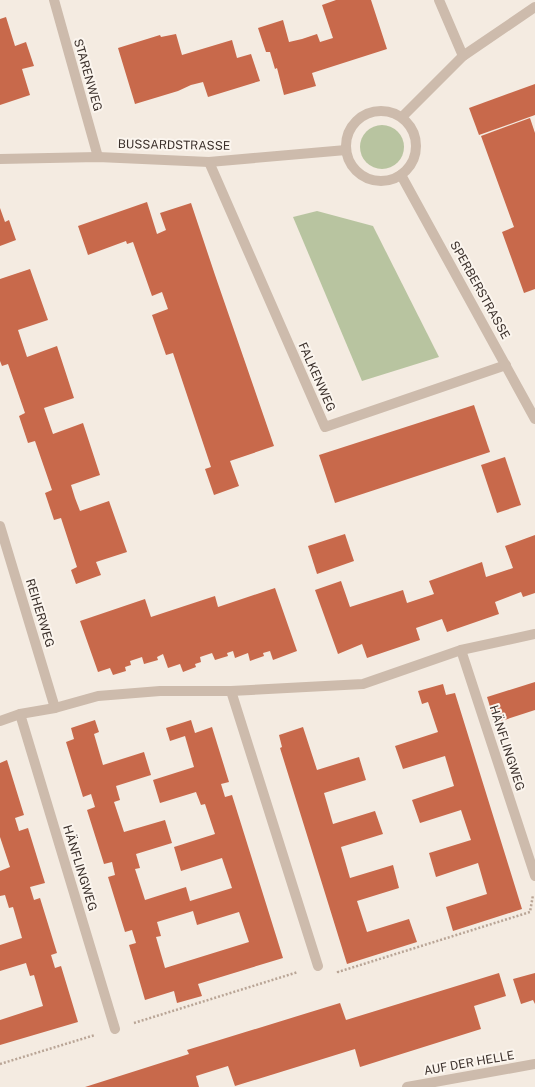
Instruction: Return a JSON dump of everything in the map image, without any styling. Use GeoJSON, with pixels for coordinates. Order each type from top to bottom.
{"type":"FeatureCollection","features":[{"type":"Feature","properties":{"kind":"street","name":"STARENWEG"},"geometry":{"type":"LineString","coordinates":[[54,0],[98,157]]}},
{"type":"Feature","properties":{"kind":"street"},"geometry":{"type":"LineString","coordinates":[[439,0],[462,56]]}},
{"type":"Feature","properties":{"kind":"street"},"geometry":{"type":"LineString","coordinates":[[402,117],[462,56],[535,7]]}},
{"type":"Feature","properties":{"kind":"street"},"geometry":{"type":"LineString","coordinates":[[380,111],[391,112],[402,117],[410,125],[415,135],[416,146],[414,157],[409,167],[401,175],[390,180],[379,181],[367,178],[357,171],[350,162],[346,150],[347,139],[351,128],[359,119],[368,113],[380,111]]}},
{"type":"Feature","properties":{"kind":"street","name":"BUSSARDSTRASSE"},"geometry":{"type":"LineString","coordinates":[[0,159],[98,157],[209,162],[346,150]]}},
{"type":"Feature","properties":{"kind":"street","name":"FALKENWEG"},"geometry":{"type":"LineString","coordinates":[[209,162],[325,428],[506,365]]}},
{"type":"Feature","properties":{"kind":"street","name":"SPERBERSTRASSE"},"geometry":{"type":"LineString","coordinates":[[401,175],[535,419]]}},
{"type":"Feature","properties":{"kind":"street","name":"REIHERWEG"},"geometry":{"type":"LineString","coordinates":[[0,526],[55,708]]}},
{"type":"Feature","properties":{"kind":"street"},"geometry":{"type":"LineString","coordinates":[[0,721],[20,714],[55,708],[98,696],[160,691],[231,691],[363,684],[461,650],[535,634]]}},
{"type":"Feature","properties":{"kind":"street","name":"HÄNFLINGWEG"},"geometry":{"type":"LineString","coordinates":[[461,650],[535,876]]}},
{"type":"Feature","properties":{"kind":"street"},"geometry":{"type":"LineString","coordinates":[[231,691],[318,966]]}},
{"type":"Feature","properties":{"kind":"street","name":"HÄNFLINGWEG"},"geometry":{"type":"LineString","coordinates":[[20,714],[114,1029]]}},
{"type":"Feature","properties":{"kind":"street","name":"AUF DER HELLE"},"geometry":{"type":"LineString","coordinates":[[407,1087],[535,1064]]}},
{"type":"Feature","properties":{"kind":"path"},"geometry":{"type":"LineString","coordinates":[[0,1064],[334,961],[338,972],[530,912],[534,891]]}},
{"type":"Feature","properties":{"kind":"green space"},"geometry":{"type":"Polygon","coordinates":[[[382,125],[394,129],[400,135],[404,147],[400,159],[394,165],[382,169],[370,165],[364,159],[360,147],[364,135],[370,129],[382,125]]]}},
{"type":"Feature","properties":{"kind":"green space"},"geometry":{"type":"Polygon","coordinates":[[[317,211],[373,226],[439,357],[362,381],[293,217],[317,211]]]}},
{"type":"Feature","properties":{"kind":"building"},"geometry":{"type":"Polygon","coordinates":[[[336,0],[371,0],[387,49],[312,73],[316,86],[284,95],[277,68],[275,69],[270,52],[266,52],[258,28],[283,20],[289,42],[317,34],[320,42],[333,38],[322,5],[336,0]]]}},
{"type":"Feature","properties":{"kind":"building"},"geometry":{"type":"Polygon","coordinates":[[[6,17],[15,46],[26,42],[34,66],[22,69],[30,95],[0,105],[0,19],[6,17]]]}},
{"type":"Feature","properties":{"kind":"building"},"geometry":{"type":"Polygon","coordinates":[[[176,34],[182,55],[232,40],[237,58],[251,54],[260,81],[208,97],[203,82],[135,104],[118,48],[160,35],[161,37],[176,34]]]}},
{"type":"Feature","properties":{"kind":"building"},"geometry":{"type":"Polygon","coordinates":[[[535,84],[535,115],[479,135],[469,108],[535,84]]]}},
{"type":"Feature","properties":{"kind":"building"},"geometry":{"type":"Polygon","coordinates":[[[530,118],[535,133],[535,289],[524,293],[502,232],[514,227],[481,136],[530,118]]]}},
{"type":"Feature","properties":{"kind":"building"},"geometry":{"type":"Polygon","coordinates":[[[147,202],[157,234],[166,230],[160,213],[191,203],[274,446],[230,461],[239,486],[214,495],[205,469],[211,467],[173,353],[166,355],[152,315],[168,309],[162,292],[152,296],[133,242],[127,244],[126,241],[88,255],[78,226],[147,202]]]}},
{"type":"Feature","properties":{"kind":"building"},"geometry":{"type":"Polygon","coordinates":[[[0,208],[5,222],[9,220],[16,240],[0,246],[0,208]]]}},
{"type":"Feature","properties":{"kind":"building"},"geometry":{"type":"Polygon","coordinates":[[[30,269],[48,320],[18,330],[27,357],[57,346],[74,398],[44,408],[53,434],[83,423],[100,475],[71,485],[75,498],[80,511],[109,501],[127,552],[96,562],[101,575],[76,584],[71,570],[77,567],[61,518],[54,520],[45,493],[52,490],[35,441],[28,443],[19,416],[25,413],[8,364],[2,366],[0,361],[0,279],[30,269]]]}},
{"type":"Feature","properties":{"kind":"building"},"geometry":{"type":"Polygon","coordinates":[[[474,405],[490,452],[335,503],[319,455],[474,405]]]}},
{"type":"Feature","properties":{"kind":"building"},"geometry":{"type":"Polygon","coordinates":[[[505,457],[521,505],[497,513],[481,465],[505,457]]]}},
{"type":"Feature","properties":{"kind":"building"},"geometry":{"type":"Polygon","coordinates":[[[345,534],[354,561],[317,574],[308,546],[345,534]]]}},
{"type":"Feature","properties":{"kind":"building"},"geometry":{"type":"Polygon","coordinates":[[[535,535],[535,593],[523,597],[521,592],[495,602],[499,614],[447,632],[442,619],[416,628],[420,640],[367,658],[362,644],[338,654],[315,590],[341,581],[350,607],[403,590],[407,603],[434,594],[429,581],[482,562],[486,577],[513,568],[505,546],[535,535]]]}},
{"type":"Feature","properties":{"kind":"building"},"geometry":{"type":"Polygon","coordinates":[[[275,588],[297,651],[273,660],[270,651],[263,653],[264,656],[250,661],[248,653],[235,658],[233,651],[227,653],[228,656],[215,660],[212,653],[200,657],[201,662],[195,664],[196,667],[183,672],[180,664],[168,668],[163,654],[157,657],[158,660],[144,664],[142,657],[130,661],[131,665],[125,667],[126,671],[113,675],[110,668],[98,672],[80,621],[145,599],[151,617],[215,596],[218,607],[275,588]]]}},
{"type":"Feature","properties":{"kind":"building"},"geometry":{"type":"Polygon","coordinates":[[[535,682],[535,710],[495,723],[487,697],[535,682]]]}},
{"type":"Feature","properties":{"kind":"building"},"geometry":{"type":"Polygon","coordinates":[[[443,684],[446,695],[455,693],[522,909],[453,931],[446,907],[487,894],[478,863],[436,877],[429,853],[471,840],[461,810],[420,823],[412,800],[454,786],[445,756],[403,769],[395,746],[438,732],[428,702],[422,704],[418,691],[443,684]]]}},
{"type":"Feature","properties":{"kind":"building"},"geometry":{"type":"Polygon","coordinates":[[[95,720],[99,732],[94,734],[103,765],[144,752],[151,775],[116,786],[120,800],[114,802],[124,832],[165,820],[172,843],[136,854],[140,868],[135,869],[145,900],[186,887],[190,901],[232,888],[222,858],[181,871],[174,847],[215,834],[205,804],[201,805],[196,792],[160,803],[153,780],[194,767],[185,736],[170,741],[166,728],[191,720],[195,733],[212,727],[229,782],[221,784],[225,797],[232,795],[283,958],[198,984],[202,996],[177,1003],[174,991],[145,1000],[129,945],[136,943],[132,930],[125,932],[108,877],[115,875],[112,862],[104,864],[87,810],[95,807],[91,794],[83,797],[66,742],[74,739],[71,728],[95,720]],[[193,911],[157,922],[161,936],[156,937],[165,968],[249,942],[239,912],[197,925],[193,911]]]}},
{"type":"Feature","properties":{"kind":"building"},"geometry":{"type":"Polygon","coordinates":[[[303,727],[317,770],[359,757],[366,780],[324,793],[333,824],[375,811],[383,834],[341,847],[350,878],[393,865],[399,888],[357,901],[367,932],[409,919],[417,942],[347,964],[280,748],[282,747],[279,735],[303,727]]]}},
{"type":"Feature","properties":{"kind":"building"},"geometry":{"type":"Polygon","coordinates":[[[7,760],[24,815],[15,818],[19,831],[28,828],[45,883],[30,887],[34,900],[40,898],[57,953],[51,955],[55,968],[61,966],[78,1022],[0,1045],[0,1020],[43,1006],[34,975],[30,976],[26,963],[0,971],[0,945],[22,938],[13,907],[9,908],[5,895],[0,896],[0,871],[10,867],[0,837],[0,763],[7,760]]]}},
{"type":"Feature","properties":{"kind":"building"},"geometry":{"type":"Polygon","coordinates":[[[499,973],[506,996],[474,1006],[481,1029],[360,1067],[355,1049],[235,1086],[228,1066],[196,1076],[199,1087],[85,1087],[189,1054],[187,1050],[340,1003],[346,1020],[499,973]]]}},
{"type":"Feature","properties":{"kind":"building"},"geometry":{"type":"Polygon","coordinates":[[[535,973],[535,1004],[533,1000],[521,1004],[513,979],[535,973]]]}}]}
